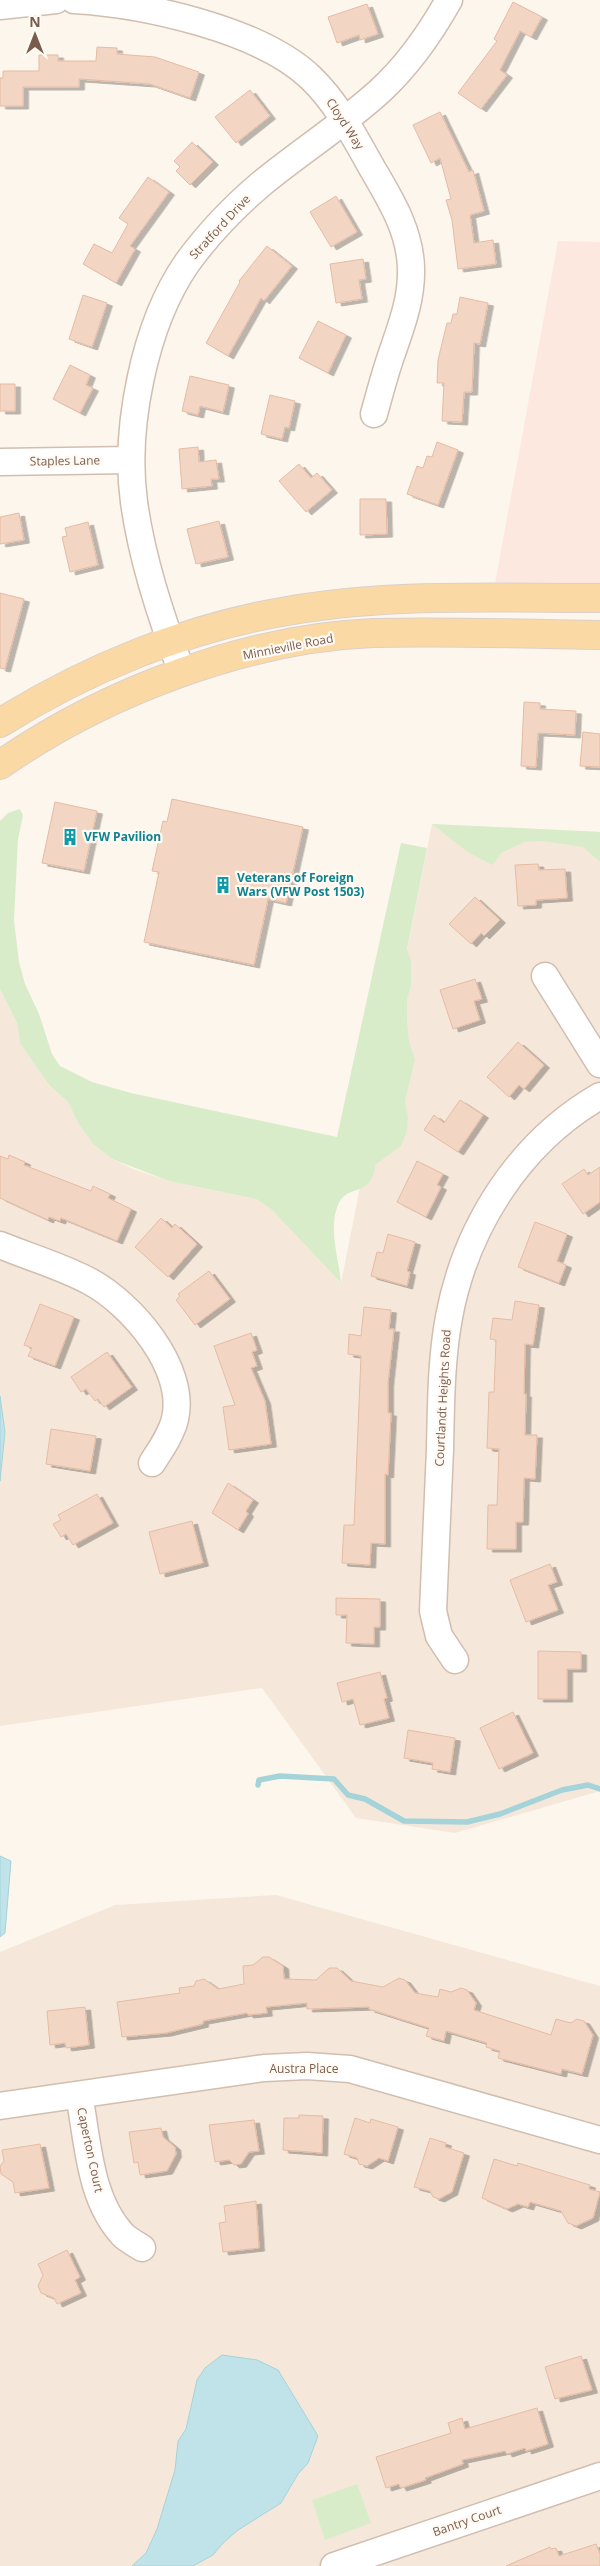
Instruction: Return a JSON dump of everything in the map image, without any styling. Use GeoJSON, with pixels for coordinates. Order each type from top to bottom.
{"type":"FeatureCollection","features":[{"type":"Feature","properties":{"kind":"main road"},"geometry":{"type":"LineString","coordinates":[[0,723],[86,676],[170,642],[258,616],[370,601],[600,598]]}},
{"type":"Feature","properties":{"kind":"main road","name":"Minnieville Road"},"geometry":{"type":"LineString","coordinates":[[0,765],[66,723],[182,672],[243,654],[311,640],[372,633],[600,635]]}},
{"type":"Feature","properties":{"kind":"street"},"geometry":{"type":"LineString","coordinates":[[0,6],[56,0]]}},
{"type":"Feature","properties":{"kind":"street","name":"Cloyd Way"},"geometry":{"type":"LineString","coordinates":[[74,0],[143,8],[212,27],[262,45],[310,77],[329,98],[344,119],[398,212],[407,237],[411,267],[407,312],[374,414]]}},
{"type":"Feature","properties":{"kind":"street","name":"Stratford Drive"},"geometry":{"type":"LineString","coordinates":[[182,672],[170,642],[144,550],[134,502],[131,460],[134,412],[143,368],[159,321],[186,265],[212,232],[259,186],[382,90],[440,16],[448,0]]}},
{"type":"Feature","properties":{"kind":"street","name":"Staples Lane"},"geometry":{"type":"LineString","coordinates":[[0,462],[131,460]]}},
{"type":"Feature","properties":{"kind":"street"},"geometry":{"type":"LineString","coordinates":[[545,976],[600,1064]]}},
{"type":"Feature","properties":{"kind":"street","name":"Courtlandt Heights Road"},"geometry":{"type":"LineString","coordinates":[[455,1660],[439,1636],[433,1611],[443,1355],[455,1288],[481,1223],[513,1172],[547,1134],[600,1096]]}},
{"type":"Feature","properties":{"kind":"street"},"geometry":{"type":"LineString","coordinates":[[0,1245],[71,1273],[104,1290],[132,1314],[153,1340],[168,1367],[176,1407],[172,1428],[152,1463]]}},
{"type":"Feature","properties":{"kind":"street","name":"Austra Place"},"geometry":{"type":"LineString","coordinates":[[0,2106],[264,2068],[307,2066],[350,2069],[600,2140]]}},
{"type":"Feature","properties":{"kind":"street","name":"Caperton Court"},"geometry":{"type":"LineString","coordinates":[[79,2095],[95,2182],[106,2213],[124,2236],[142,2248]]}},
{"type":"Feature","properties":{"kind":"street","name":"Bantry Court"},"geometry":{"type":"LineString","coordinates":[[334,2566],[600,2476]]}},
{"type":"Feature","properties":{"kind":"shaded area"},"geometry":{"type":"Polygon","coordinates":[[[558,241],[600,242],[600,585],[495,583],[558,241]]]}},
{"type":"Feature","properties":{"kind":"shaded area"},"geometry":{"type":"Polygon","coordinates":[[[432,824],[600,832],[600,1791],[455,1833],[356,1818],[262,1688],[0,1726],[0,989],[17,1023],[20,1043],[49,1085],[68,1102],[78,1123],[93,1144],[112,1159],[133,1169],[169,1181],[256,1199],[271,1209],[341,1283],[432,824]]]}},
{"type":"Feature","properties":{"kind":"shaded area"},"geometry":{"type":"Polygon","coordinates":[[[276,1895],[600,1986],[600,2566],[0,2566],[0,1952],[115,1905],[276,1895]]]}},
{"type":"Feature","properties":{"kind":"green space"},"geometry":{"type":"Polygon","coordinates":[[[20,809],[23,815],[18,839],[14,920],[19,962],[25,984],[39,1014],[52,1054],[60,1066],[92,1082],[131,1093],[337,1137],[401,843],[427,848],[407,949],[411,961],[411,986],[407,999],[407,1021],[409,1042],[415,1059],[405,1101],[408,1117],[407,1131],[401,1146],[375,1165],[373,1176],[365,1187],[342,1198],[338,1205],[335,1214],[334,1234],[341,1283],[271,1209],[256,1199],[169,1181],[112,1159],[93,1144],[78,1123],[68,1102],[49,1085],[20,1043],[17,1023],[0,989],[0,821],[8,813],[20,809]]]}},
{"type":"Feature","properties":{"kind":"green space"},"geometry":{"type":"Polygon","coordinates":[[[432,824],[600,832],[600,862],[583,847],[543,841],[524,842],[501,853],[493,865],[469,853],[432,824]]]}},
{"type":"Feature","properties":{"kind":"green space"},"geometry":{"type":"Polygon","coordinates":[[[357,2484],[371,2523],[325,2540],[312,2500],[357,2484]]]}},
{"type":"Feature","properties":{"kind":"water"},"geometry":{"type":"Polygon","coordinates":[[[0,1396],[5,1432],[0,1481],[0,1396]]]}},
{"type":"Feature","properties":{"kind":"water"},"geometry":{"type":"Polygon","coordinates":[[[0,1856],[11,1861],[5,1933],[0,1937],[0,1856]]]}},
{"type":"Feature","properties":{"kind":"water"},"geometry":{"type":"Polygon","coordinates":[[[222,2355],[257,2360],[278,2370],[318,2436],[308,2463],[298,2474],[281,2503],[238,2530],[213,2555],[193,2566],[132,2566],[146,2553],[157,2529],[175,2470],[178,2441],[186,2429],[197,2380],[205,2368],[222,2355]]]}},
{"type":"Feature","properties":{"kind":"building"},"geometry":{"type":"Polygon","coordinates":[[[513,2],[542,17],[531,37],[520,31],[500,70],[507,75],[481,109],[458,93],[497,41],[494,39],[513,2]]]}},
{"type":"Feature","properties":{"kind":"building"},"geometry":{"type":"Polygon","coordinates":[[[367,4],[378,34],[360,40],[359,35],[337,43],[328,17],[367,4]]]}},
{"type":"Feature","properties":{"kind":"building"},"geometry":{"type":"Polygon","coordinates":[[[97,47],[117,48],[117,54],[155,57],[199,72],[190,98],[150,84],[79,79],[79,87],[23,87],[23,106],[0,106],[0,78],[3,78],[3,71],[39,71],[39,55],[58,55],[58,61],[96,61],[97,47]]]}},
{"type":"Feature","properties":{"kind":"building"},"geometry":{"type":"Polygon","coordinates":[[[250,90],[270,116],[236,143],[215,117],[250,90]]]}},
{"type":"Feature","properties":{"kind":"building"},"geometry":{"type":"Polygon","coordinates":[[[440,112],[469,172],[473,170],[484,211],[470,215],[474,243],[493,240],[496,264],[458,269],[452,220],[446,200],[451,199],[440,158],[431,163],[413,125],[440,112]]]}},
{"type":"Feature","properties":{"kind":"building"},"geometry":{"type":"Polygon","coordinates":[[[192,142],[213,162],[190,185],[176,171],[180,167],[174,161],[192,142]]]}},
{"type":"Feature","properties":{"kind":"building"},"geometry":{"type":"Polygon","coordinates":[[[148,177],[169,192],[130,246],[135,249],[116,283],[83,264],[94,244],[112,253],[128,224],[119,218],[148,177]]]}},
{"type":"Feature","properties":{"kind":"building"},"geometry":{"type":"Polygon","coordinates":[[[336,196],[357,232],[331,247],[310,212],[336,196]]]}},
{"type":"Feature","properties":{"kind":"building"},"geometry":{"type":"Polygon","coordinates":[[[267,246],[292,266],[264,301],[261,298],[228,356],[206,343],[239,281],[267,246]]]}},
{"type":"Feature","properties":{"kind":"building"},"geometry":{"type":"Polygon","coordinates":[[[363,259],[366,279],[359,280],[362,299],[336,303],[330,264],[363,259]]]}},
{"type":"Feature","properties":{"kind":"building"},"geometry":{"type":"Polygon","coordinates":[[[83,295],[107,303],[92,347],[69,339],[83,295]]]}},
{"type":"Feature","properties":{"kind":"building"},"geometry":{"type":"Polygon","coordinates":[[[460,297],[488,303],[480,344],[474,343],[472,392],[464,392],[462,422],[442,421],[444,383],[437,383],[438,360],[447,323],[451,323],[453,314],[457,314],[460,297]]]}},
{"type":"Feature","properties":{"kind":"building"},"geometry":{"type":"Polygon","coordinates":[[[318,321],[346,335],[328,373],[299,358],[318,321]]]}},
{"type":"Feature","properties":{"kind":"building"},"geometry":{"type":"Polygon","coordinates":[[[70,365],[90,375],[86,385],[93,388],[80,413],[53,399],[70,365]]]}},
{"type":"Feature","properties":{"kind":"building"},"geometry":{"type":"Polygon","coordinates":[[[190,376],[229,385],[223,412],[200,406],[198,415],[182,411],[190,376]]]}},
{"type":"Feature","properties":{"kind":"building"},"geometry":{"type":"Polygon","coordinates":[[[0,384],[15,384],[15,411],[0,411],[0,384]]]}},
{"type":"Feature","properties":{"kind":"building"},"geometry":{"type":"Polygon","coordinates":[[[270,395],[295,401],[289,428],[285,427],[282,439],[261,434],[270,395]]]}},
{"type":"Feature","properties":{"kind":"building"},"geometry":{"type":"Polygon","coordinates":[[[437,442],[458,450],[438,505],[407,494],[417,466],[423,468],[427,456],[432,457],[437,442]]]}},
{"type":"Feature","properties":{"kind":"building"},"geometry":{"type":"Polygon","coordinates":[[[198,447],[199,462],[216,460],[219,479],[211,479],[212,486],[182,489],[179,449],[198,447]]]}},
{"type":"Feature","properties":{"kind":"building"},"geometry":{"type":"Polygon","coordinates":[[[299,464],[311,478],[317,473],[332,490],[306,512],[279,481],[299,464]]]}},
{"type":"Feature","properties":{"kind":"building"},"geometry":{"type":"Polygon","coordinates":[[[360,499],[386,499],[387,534],[360,535],[360,499]]]}},
{"type":"Feature","properties":{"kind":"building"},"geometry":{"type":"Polygon","coordinates":[[[19,513],[24,540],[0,544],[0,517],[19,513]]]}},
{"type":"Feature","properties":{"kind":"building"},"geometry":{"type":"Polygon","coordinates":[[[219,521],[228,557],[196,564],[187,529],[219,521]]]}},
{"type":"Feature","properties":{"kind":"building"},"geometry":{"type":"Polygon","coordinates":[[[88,522],[98,565],[70,572],[62,537],[67,536],[65,528],[88,522]]]}},
{"type":"Feature","properties":{"kind":"building"},"geometry":{"type":"Polygon","coordinates":[[[0,593],[24,599],[5,669],[0,668],[0,593]]]}},
{"type":"Feature","properties":{"kind":"building"},"geometry":{"type":"Polygon","coordinates":[[[524,702],[540,703],[540,709],[576,711],[575,735],[538,733],[536,767],[521,766],[524,702]]]}},
{"type":"Feature","properties":{"kind":"building"},"geometry":{"type":"Polygon","coordinates":[[[583,732],[600,734],[600,767],[580,766],[583,732]]]}},
{"type":"Feature","properties":{"kind":"building","name":"Veterans of Foreign Wars (VFW Post 1503)"},"geometry":{"type":"Polygon","coordinates":[[[172,799],[303,827],[286,903],[268,899],[254,965],[144,942],[159,872],[152,871],[163,821],[167,822],[172,799]]]}},
{"type":"Feature","properties":{"kind":"building","name":"VFW Pavilion"},"geometry":{"type":"Polygon","coordinates":[[[55,802],[97,811],[84,871],[42,863],[55,802]]]}},
{"type":"Feature","properties":{"kind":"building"},"geometry":{"type":"Polygon","coordinates":[[[538,864],[539,870],[565,869],[567,898],[536,900],[536,905],[518,906],[515,865],[538,864]]]}},
{"type":"Feature","properties":{"kind":"building"},"geometry":{"type":"Polygon","coordinates":[[[475,897],[500,920],[484,936],[481,933],[471,944],[449,924],[475,897]]]}},
{"type":"Feature","properties":{"kind":"building"},"geometry":{"type":"Polygon","coordinates":[[[475,979],[482,999],[474,1001],[480,1020],[453,1029],[440,990],[475,979]]]}},
{"type":"Feature","properties":{"kind":"building"},"geometry":{"type":"Polygon","coordinates":[[[518,1042],[544,1065],[524,1089],[519,1085],[509,1097],[487,1077],[518,1042]]]}},
{"type":"Feature","properties":{"kind":"building"},"geometry":{"type":"Polygon","coordinates":[[[460,1100],[483,1115],[458,1152],[424,1130],[434,1115],[444,1123],[460,1100]]]}},
{"type":"Feature","properties":{"kind":"building"},"geometry":{"type":"Polygon","coordinates":[[[9,1155],[25,1162],[24,1165],[91,1191],[93,1186],[110,1194],[108,1198],[131,1209],[117,1241],[61,1218],[60,1221],[49,1217],[48,1220],[0,1198],[0,1156],[8,1159],[9,1155]]]}},
{"type":"Feature","properties":{"kind":"building"},"geometry":{"type":"Polygon","coordinates":[[[417,1161],[443,1174],[437,1185],[441,1187],[426,1217],[397,1202],[417,1161]]]}},
{"type":"Feature","properties":{"kind":"building"},"geometry":{"type":"Polygon","coordinates":[[[600,1167],[600,1202],[583,1214],[562,1184],[584,1169],[588,1175],[600,1167]]]}},
{"type":"Feature","properties":{"kind":"building"},"geometry":{"type":"Polygon","coordinates":[[[161,1218],[172,1228],[175,1224],[197,1244],[168,1277],[135,1247],[161,1218]]]}},
{"type":"Feature","properties":{"kind":"building"},"geometry":{"type":"Polygon","coordinates":[[[535,1222],[567,1234],[557,1261],[566,1265],[559,1283],[518,1267],[535,1222]]]}},
{"type":"Feature","properties":{"kind":"building"},"geometry":{"type":"Polygon","coordinates":[[[388,1234],[415,1242],[407,1271],[410,1272],[407,1286],[371,1276],[377,1252],[383,1253],[388,1234]]]}},
{"type":"Feature","properties":{"kind":"building"},"geometry":{"type":"Polygon","coordinates":[[[209,1271],[230,1299],[195,1325],[176,1300],[180,1296],[178,1294],[209,1271]]]}},
{"type":"Feature","properties":{"kind":"building"},"geometry":{"type":"Polygon","coordinates":[[[515,1301],[539,1305],[533,1345],[525,1344],[525,1435],[537,1435],[535,1479],[524,1478],[523,1522],[516,1522],[516,1549],[487,1549],[488,1505],[497,1505],[499,1449],[487,1448],[489,1392],[494,1392],[496,1340],[490,1339],[493,1318],[512,1320],[515,1301]]]}},
{"type":"Feature","properties":{"kind":"building"},"geometry":{"type":"Polygon","coordinates":[[[40,1304],[74,1317],[55,1366],[28,1356],[32,1348],[24,1345],[40,1304]]]}},
{"type":"Feature","properties":{"kind":"building"},"geometry":{"type":"Polygon","coordinates":[[[364,1307],[391,1310],[389,1329],[394,1329],[388,1383],[388,1413],[391,1413],[388,1475],[385,1474],[385,1544],[371,1543],[370,1565],[342,1563],[344,1525],[354,1525],[361,1356],[348,1354],[349,1334],[361,1336],[364,1307]]]}},
{"type":"Feature","properties":{"kind":"building"},"geometry":{"type":"Polygon","coordinates":[[[251,1333],[257,1350],[252,1352],[257,1366],[251,1368],[265,1401],[271,1444],[229,1450],[223,1407],[235,1405],[214,1346],[251,1333]]]}},
{"type":"Feature","properties":{"kind":"building"},"geometry":{"type":"Polygon","coordinates":[[[107,1352],[132,1387],[104,1407],[98,1399],[95,1401],[86,1389],[81,1392],[71,1377],[107,1352]]]}},
{"type":"Feature","properties":{"kind":"building"},"geometry":{"type":"Polygon","coordinates":[[[51,1429],[96,1436],[90,1471],[46,1464],[51,1429]]]}},
{"type":"Feature","properties":{"kind":"building"},"geometry":{"type":"Polygon","coordinates":[[[228,1483],[253,1500],[246,1511],[248,1514],[238,1530],[212,1513],[228,1483]]]}},
{"type":"Feature","properties":{"kind":"building"},"geometry":{"type":"Polygon","coordinates":[[[97,1494],[113,1523],[73,1545],[66,1534],[61,1537],[53,1524],[61,1520],[58,1515],[97,1494]]]}},
{"type":"Feature","properties":{"kind":"building"},"geometry":{"type":"Polygon","coordinates":[[[192,1521],[203,1563],[160,1574],[149,1532],[192,1521]]]}},
{"type":"Feature","properties":{"kind":"building"},"geometry":{"type":"Polygon","coordinates":[[[550,1564],[557,1582],[548,1585],[558,1610],[526,1622],[510,1580],[550,1564]]]}},
{"type":"Feature","properties":{"kind":"building"},"geometry":{"type":"Polygon","coordinates":[[[336,1598],[380,1599],[380,1627],[374,1627],[374,1644],[346,1643],[347,1615],[336,1615],[336,1598]]]}},
{"type":"Feature","properties":{"kind":"building"},"geometry":{"type":"Polygon","coordinates":[[[538,1651],[581,1652],[581,1669],[567,1669],[567,1699],[538,1699],[538,1651]]]}},
{"type":"Feature","properties":{"kind":"building"},"geometry":{"type":"Polygon","coordinates":[[[380,1672],[387,1698],[384,1699],[389,1718],[360,1725],[353,1699],[342,1702],[337,1683],[380,1672]]]}},
{"type":"Feature","properties":{"kind":"building"},"geometry":{"type":"Polygon","coordinates":[[[513,1712],[533,1753],[499,1769],[480,1728],[513,1712]]]}},
{"type":"Feature","properties":{"kind":"building"},"geometry":{"type":"Polygon","coordinates":[[[408,1730],[455,1738],[450,1772],[432,1769],[433,1763],[404,1758],[408,1730]]]}},
{"type":"Feature","properties":{"kind":"building"},"geometry":{"type":"Polygon","coordinates":[[[263,1957],[269,1957],[283,1966],[284,1979],[316,1980],[329,1968],[337,1968],[351,1981],[383,1987],[399,1978],[405,1980],[415,1993],[438,1997],[440,1989],[451,1992],[461,1988],[467,1990],[476,2003],[474,2010],[551,2035],[556,2019],[571,2023],[577,2019],[584,2021],[593,2035],[582,2074],[562,2069],[561,2074],[498,2058],[500,2051],[486,2047],[487,2043],[446,2031],[444,2041],[426,2036],[429,2028],[369,2009],[369,2007],[307,2009],[307,2003],[266,2007],[267,2013],[248,2015],[247,2013],[203,2021],[203,2024],[166,2033],[122,2037],[117,2002],[180,1993],[179,1988],[194,1986],[196,1981],[204,1979],[218,1989],[244,1984],[243,1966],[253,1965],[263,1957]]]}},
{"type":"Feature","properties":{"kind":"building"},"geometry":{"type":"Polygon","coordinates":[[[85,2007],[89,2045],[66,2048],[65,2043],[50,2045],[47,2011],[85,2007]]]}},
{"type":"Feature","properties":{"kind":"building"},"geometry":{"type":"Polygon","coordinates":[[[299,2115],[323,2116],[322,2153],[283,2150],[284,2118],[299,2118],[299,2115]]]}},
{"type":"Feature","properties":{"kind":"building"},"geometry":{"type":"Polygon","coordinates":[[[355,2118],[370,2123],[371,2119],[398,2127],[388,2161],[379,2158],[367,2166],[359,2164],[357,2158],[344,2154],[355,2118]]]}},
{"type":"Feature","properties":{"kind":"building"},"geometry":{"type":"Polygon","coordinates":[[[254,2120],[259,2151],[249,2152],[241,2164],[234,2165],[229,2160],[215,2162],[209,2125],[254,2120]]]}},
{"type":"Feature","properties":{"kind":"building"},"geometry":{"type":"Polygon","coordinates":[[[161,2128],[163,2137],[175,2147],[176,2154],[167,2171],[140,2175],[138,2162],[134,2163],[129,2132],[161,2128]]]}},
{"type":"Feature","properties":{"kind":"building"},"geometry":{"type":"Polygon","coordinates":[[[430,2138],[446,2143],[445,2147],[464,2153],[452,2192],[439,2199],[433,2197],[430,2191],[414,2187],[430,2138]]]}},
{"type":"Feature","properties":{"kind":"building"},"geometry":{"type":"Polygon","coordinates":[[[40,2144],[49,2188],[15,2193],[13,2182],[1,2174],[0,2166],[4,2161],[2,2150],[40,2144]]]}},
{"type":"Feature","properties":{"kind":"building"},"geometry":{"type":"Polygon","coordinates":[[[494,2159],[517,2166],[518,2163],[590,2185],[589,2189],[600,2192],[593,2218],[576,2226],[568,2223],[561,2211],[530,2202],[528,2207],[518,2204],[507,2209],[482,2198],[494,2159]]]}},
{"type":"Feature","properties":{"kind":"building"},"geometry":{"type":"Polygon","coordinates":[[[256,2201],[259,2248],[223,2252],[219,2223],[226,2222],[224,2206],[256,2201]]]}},
{"type":"Feature","properties":{"kind":"building"},"geometry":{"type":"Polygon","coordinates":[[[67,2250],[80,2277],[75,2280],[81,2293],[57,2304],[54,2298],[41,2293],[38,2286],[43,2275],[38,2264],[67,2250]]]}},
{"type":"Feature","properties":{"kind":"building"},"geometry":{"type":"Polygon","coordinates":[[[581,2356],[592,2390],[555,2399],[545,2367],[581,2356]]]}},
{"type":"Feature","properties":{"kind":"building"},"geometry":{"type":"Polygon","coordinates":[[[537,2408],[548,2444],[526,2451],[525,2448],[507,2454],[505,2451],[462,2460],[463,2464],[425,2478],[426,2480],[401,2488],[399,2484],[386,2488],[376,2457],[451,2433],[448,2423],[462,2418],[465,2429],[537,2408]]]}},
{"type":"Feature","properties":{"kind":"building"},"geometry":{"type":"Polygon","coordinates":[[[596,2544],[600,2554],[600,2566],[506,2566],[550,2547],[551,2549],[556,2548],[559,2556],[596,2544]]]}},
{"type":"Feature","properties":{"kind":"waterway"},"geometry":{"type":"LineString","coordinates":[[258,1785],[259,1780],[280,1776],[334,1779],[348,1795],[365,1799],[404,1821],[467,1822],[500,1814],[562,1790],[588,1785],[600,1789]]}},
{"type":"Feature","properties":{"kind":"place","name":"VFW Pavilion"},"geometry":{"type":"Point","coordinates":[70,837]}},
{"type":"Feature","properties":{"kind":"place","name":"Veterans of Foreign Wars (VFW Post 1503)"},"geometry":{"type":"Point","coordinates":[223,885]}}]}
